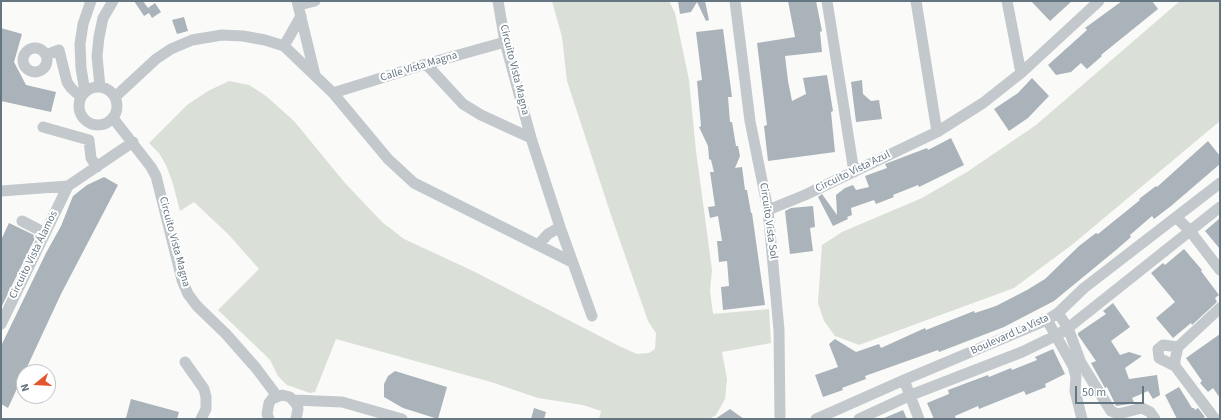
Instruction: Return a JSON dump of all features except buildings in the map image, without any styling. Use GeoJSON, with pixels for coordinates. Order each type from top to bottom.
{"type":"FeatureCollection","features":[{"type":"Feature","properties":{"kind":"street"},"geometry":{"type":"LineString","coordinates":[[83,94],[94,87],[100,87],[111,92],[115,98],[117,108],[113,118],[102,125],[90,123],[81,114],[79,108],[83,94],[80,44],[83,24],[90,1]]}},
{"type":"Feature","properties":{"kind":"street"},"geometry":{"type":"LineString","coordinates":[[100,87],[97,56],[99,37],[103,18],[113,1]]}},
{"type":"Feature","properties":{"kind":"street"},"geometry":{"type":"LineString","coordinates":[[284,46],[299,7],[315,1]]}},
{"type":"Feature","properties":{"kind":"street","name":"Circuito Vista Magna"},"geometry":{"type":"LineString","coordinates":[[498,1],[505,42],[531,138],[560,227],[592,316]]}},
{"type":"Feature","properties":{"kind":"street","name":"Circuito Vista Sol"},"geometry":{"type":"LineString","coordinates":[[735,1],[750,121],[768,210],[780,330],[780,419]]}},
{"type":"Feature","properties":{"kind":"street"},"geometry":{"type":"LineString","coordinates":[[827,1],[854,172]]}},
{"type":"Feature","properties":{"kind":"street"},"geometry":{"type":"LineString","coordinates":[[916,1],[937,132]]}},
{"type":"Feature","properties":{"kind":"street"},"geometry":{"type":"LineString","coordinates":[[1007,1],[1021,73]]}},
{"type":"Feature","properties":{"kind":"street","name":"Circuito Vista Azul"},"geometry":{"type":"LineString","coordinates":[[768,210],[805,195],[937,132],[983,103],[1021,73],[1099,1]]}},
{"type":"Feature","properties":{"kind":"street"},"geometry":{"type":"LineString","coordinates":[[299,7],[315,75]]}},
{"type":"Feature","properties":{"kind":"street"},"geometry":{"type":"LineString","coordinates":[[115,98],[156,59],[171,49],[192,40],[222,35],[243,36],[265,40],[284,46],[333,93],[388,159],[414,183],[539,244],[572,262]]}},
{"type":"Feature","properties":{"kind":"street","name":"Calle Vista Magna"},"geometry":{"type":"LineString","coordinates":[[333,93],[426,64],[505,42]]}},
{"type":"Feature","properties":{"kind":"street"},"geometry":{"type":"LineString","coordinates":[[46,55],[58,50],[71,88],[83,94]]}},
{"type":"Feature","properties":{"kind":"street","name":"Circuito Vista Magna"},"geometry":{"type":"LineString","coordinates":[[426,64],[463,104],[481,115],[531,138]]}},
{"type":"Feature","properties":{"kind":"street","name":"Circuito Vista Magna"},"geometry":{"type":"LineString","coordinates":[[113,118],[133,142],[156,176],[182,280],[188,294],[197,306],[241,351],[277,396]]}},
{"type":"Feature","properties":{"kind":"street"},"geometry":{"type":"LineString","coordinates":[[43,127],[89,140],[91,158],[97,167]]}},
{"type":"Feature","properties":{"kind":"street"},"geometry":{"type":"LineString","coordinates":[[1,191],[68,186],[133,142]]}},
{"type":"Feature","properties":{"kind":"street","name":"Boulevard La Vista"},"geometry":{"type":"LineString","coordinates":[[816,419],[1047,320],[1058,313],[1084,288],[1220,183]]}},
{"type":"Feature","properties":{"kind":"street","name":"Circuito Vista Álamos"},"geometry":{"type":"LineString","coordinates":[[1,324],[68,186]]}},
{"type":"Feature","properties":{"kind":"street","name":"Boulevard La Vista"},"geometry":{"type":"LineString","coordinates":[[859,419],[910,395],[1022,352],[1057,336],[1220,207]]}},
{"type":"Feature","properties":{"kind":"street"},"geometry":{"type":"LineString","coordinates":[[1176,217],[1190,231],[1220,270]]}},
{"type":"Feature","properties":{"kind":"street"},"geometry":{"type":"LineString","coordinates":[[22,221],[45,233]]}},
{"type":"Feature","properties":{"kind":"street"},"geometry":{"type":"LineString","coordinates":[[539,244],[548,234],[560,227]]}},
{"type":"Feature","properties":{"kind":"street"},"geometry":{"type":"LineString","coordinates":[[1175,366],[1178,347],[1220,308]]}},
{"type":"Feature","properties":{"kind":"street"},"geometry":{"type":"LineString","coordinates":[[1058,313],[1068,328],[1077,364],[1075,391],[1082,419]]}},
{"type":"Feature","properties":{"kind":"street"},"geometry":{"type":"LineString","coordinates":[[1047,320],[1111,411],[1118,414],[1142,408],[1150,412],[1155,419]]}},
{"type":"Feature","properties":{"kind":"street"},"geometry":{"type":"LineString","coordinates":[[1178,347],[1163,345],[1158,349],[1159,358],[1175,366],[1215,419]]}},
{"type":"Feature","properties":{"kind":"street"},"geometry":{"type":"LineString","coordinates":[[185,362],[204,389],[206,396],[206,409],[201,419]]}},
{"type":"Feature","properties":{"kind":"street"},"geometry":{"type":"LineString","coordinates":[[904,380],[919,419]]}},
{"type":"Feature","properties":{"kind":"street"},"geometry":{"type":"LineString","coordinates":[[266,417],[269,403],[277,396],[286,396],[294,400],[342,402],[402,419]]}},
{"type":"Feature","properties":{"kind":"street"},"geometry":{"type":"LineString","coordinates":[[294,400],[298,409],[296,419]]}},
{"type":"Feature","properties":{"kind":"shaded area"},"geometry":{"type":"Polygon","coordinates":[[[552,1],[669,1],[675,13],[689,80],[696,151],[712,270],[710,291],[713,314],[769,309],[771,343],[722,352],[727,379],[725,399],[716,415],[709,419],[599,419],[601,411],[583,405],[538,398],[491,382],[336,339],[315,392],[310,393],[287,385],[278,376],[270,360],[218,310],[259,269],[229,235],[194,202],[180,211],[166,165],[159,153],[149,143],[187,105],[208,91],[229,81],[249,85],[266,96],[294,121],[345,183],[382,222],[404,239],[473,271],[637,354],[649,353],[655,349],[656,333],[648,321],[567,81],[562,37],[552,1]]]}},
{"type":"Feature","properties":{"kind":"shaded area"},"geometry":{"type":"Polygon","coordinates":[[[1180,1],[1220,1],[1220,121],[1073,244],[1014,288],[859,345],[835,336],[824,321],[818,303],[822,245],[842,232],[922,198],[967,172],[1036,125],[1180,1]]]}}]}
